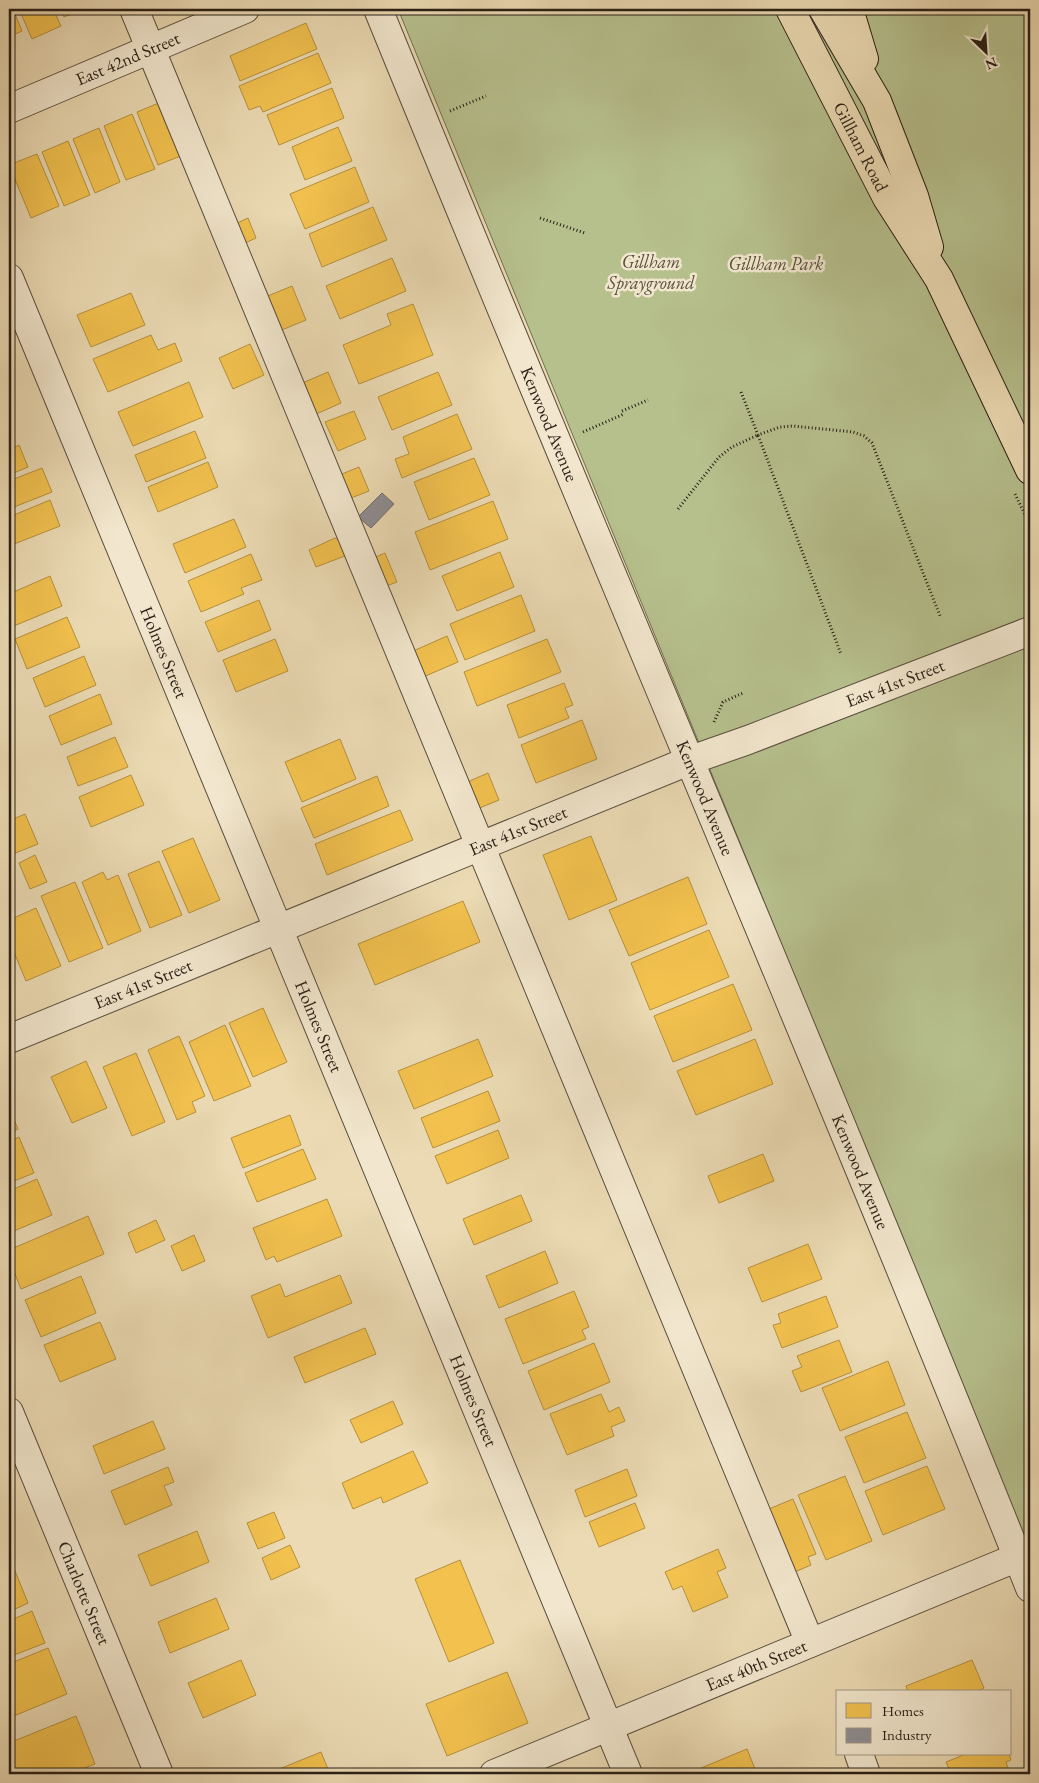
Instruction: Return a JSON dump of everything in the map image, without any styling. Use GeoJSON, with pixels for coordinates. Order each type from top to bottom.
{"type":"FeatureCollection","features":[{"type":"Feature","properties":{"kind":"main road","name":"Gillham Road"},"geometry":{"type":"LineString","coordinates":[[823,9],[876,101],[914,196],[939,279]]}},
{"type":"Feature","properties":{"kind":"main road"},"geometry":{"type":"LineString","coordinates":[[849,9],[876,101]]}},
{"type":"Feature","properties":{"kind":"main road","name":"Gillham Road"},"geometry":{"type":"LineString","coordinates":[[794,13],[887,198],[939,279],[1030,470]]}},
{"type":"Feature","properties":{"kind":"street"},"geometry":{"type":"LineString","coordinates":[[134,9],[810,1643]]}},
{"type":"Feature","properties":{"kind":"street","name":"East 42nd Street"},"geometry":{"type":"LineString","coordinates":[[9,109],[245,9]]}},
{"type":"Feature","properties":{"kind":"street","name":"Kenwood Avenue"},"geometry":{"type":"LineString","coordinates":[[378,9],[556,443],[691,760],[1030,1588]]}},
{"type":"Feature","properties":{"kind":"street","name":"Holmes Street"},"geometry":{"type":"LineString","coordinates":[[9,278],[628,1774]]}},
{"type":"Feature","properties":{"kind":"street","name":"East 41st Street"},"geometry":{"type":"LineString","coordinates":[[9,1039],[691,760],[748,740],[1030,631]]}},
{"type":"Feature","properties":{"kind":"street","name":"Charlotte Street"},"geometry":{"type":"LineString","coordinates":[[9,1412],[159,1774]]}},
{"type":"Feature","properties":{"kind":"street","name":"East 40th Street"},"geometry":{"type":"LineString","coordinates":[[494,1774],[1018,1557]]}},
{"type":"Feature","properties":{"kind":"street"},"geometry":{"type":"LineString","coordinates":[[860,1756],[866,1774]]}},
{"type":"Feature","properties":{"kind":"path"},"geometry":{"type":"LineString","coordinates":[[447,112],[486,96]]}},
{"type":"Feature","properties":{"kind":"path"},"geometry":{"type":"LineString","coordinates":[[540,218],[585,232]]}},
{"type":"Feature","properties":{"kind":"path"},"geometry":{"type":"LineString","coordinates":[[741,392],[841,654]]}},
{"type":"Feature","properties":{"kind":"path"},"geometry":{"type":"LineString","coordinates":[[556,443],[648,400]]}},
{"type":"Feature","properties":{"kind":"path"},"geometry":{"type":"LineString","coordinates":[[678,509],[719,457],[732,447],[758,435],[780,427],[793,426],[853,432],[864,436],[872,443],[940,616]]}},
{"type":"Feature","properties":{"kind":"path"},"geometry":{"type":"LineString","coordinates":[[712,726],[724,702],[743,693]]}},
{"type":"Feature","properties":{"kind":"green space","name":"Gillham Park"},"geometry":{"type":"Polygon","coordinates":[[[398,9],[1030,9],[1030,1550],[398,9]]]}},
{"type":"Feature","properties":{"kind":"building: Homes"},"geometry":{"type":"Polygon","coordinates":[[[9,9],[13,9],[22,31],[9,37],[9,9]]]}},
{"type":"Feature","properties":{"kind":"building: Homes"},"geometry":{"type":"Polygon","coordinates":[[[19,9],[53,9],[61,26],[32,39],[19,9]]]}},
{"type":"Feature","properties":{"kind":"building: Homes"},"geometry":{"type":"Polygon","coordinates":[[[60,9],[83,9],[64,17],[60,9]]]}},
{"type":"Feature","properties":{"kind":"building: Homes"},"geometry":{"type":"Polygon","coordinates":[[[306,23],[317,49],[240,81],[230,56],[306,23]]]}},
{"type":"Feature","properties":{"kind":"building: Homes"},"geometry":{"type":"Polygon","coordinates":[[[318,53],[331,83],[263,112],[260,106],[249,110],[239,86],[318,53]]]}},
{"type":"Feature","properties":{"kind":"building: Homes"},"geometry":{"type":"Polygon","coordinates":[[[332,88],[344,118],[279,145],[267,115],[332,88]]]}},
{"type":"Feature","properties":{"kind":"building: Homes"},"geometry":{"type":"Polygon","coordinates":[[[166,100],[188,153],[158,165],[137,112],[166,100]]]}},
{"type":"Feature","properties":{"kind":"building: Homes"},"geometry":{"type":"Polygon","coordinates":[[[132,114],[155,169],[126,180],[104,126],[132,114]]]}},
{"type":"Feature","properties":{"kind":"building: Homes"},"geometry":{"type":"Polygon","coordinates":[[[338,127],[352,161],[305,180],[292,147],[338,127]]]}},
{"type":"Feature","properties":{"kind":"building: Homes"},"geometry":{"type":"Polygon","coordinates":[[[99,128],[120,182],[95,193],[73,139],[99,128]]]}},
{"type":"Feature","properties":{"kind":"building: Homes"},"geometry":{"type":"Polygon","coordinates":[[[68,141],[90,195],[64,206],[42,152],[68,141]]]}},
{"type":"Feature","properties":{"kind":"building: Homes"},"geometry":{"type":"Polygon","coordinates":[[[37,154],[59,206],[31,218],[9,165],[37,154]]]}},
{"type":"Feature","properties":{"kind":"building: Homes"},"geometry":{"type":"Polygon","coordinates":[[[355,167],[369,202],[305,229],[290,194],[355,167]]]}},
{"type":"Feature","properties":{"kind":"building: Homes"},"geometry":{"type":"Polygon","coordinates":[[[373,207],[387,240],[322,267],[309,234],[373,207]]]}},
{"type":"Feature","properties":{"kind":"building: Homes"},"geometry":{"type":"Polygon","coordinates":[[[248,218],[256,238],[243,244],[235,224],[248,218]]]}},
{"type":"Feature","properties":{"kind":"building: Homes"},"geometry":{"type":"Polygon","coordinates":[[[392,258],[406,291],[340,319],[326,286],[392,258]]]}},
{"type":"Feature","properties":{"kind":"building: Homes"},"geometry":{"type":"Polygon","coordinates":[[[292,286],[306,320],[277,332],[263,298],[292,286]]]}},
{"type":"Feature","properties":{"kind":"building: Homes"},"geometry":{"type":"Polygon","coordinates":[[[131,293],[145,325],[91,347],[77,315],[131,293]]]}},
{"type":"Feature","properties":{"kind":"building: Homes"},"geometry":{"type":"Polygon","coordinates":[[[413,304],[433,355],[359,384],[343,345],[391,325],[387,314],[413,304]]]}},
{"type":"Feature","properties":{"kind":"building: Homes"},"geometry":{"type":"Polygon","coordinates":[[[151,335],[158,350],[175,343],[182,361],[108,392],[93,359],[151,335]]]}},
{"type":"Feature","properties":{"kind":"building: Homes"},"geometry":{"type":"Polygon","coordinates":[[[250,344],[264,375],[233,389],[219,358],[250,344]]]}},
{"type":"Feature","properties":{"kind":"building: Homes"},"geometry":{"type":"Polygon","coordinates":[[[328,372],[341,403],[314,415],[300,384],[328,372]]]}},
{"type":"Feature","properties":{"kind":"building: Homes"},"geometry":{"type":"Polygon","coordinates":[[[438,372],[452,405],[392,430],[378,397],[438,372]]]}},
{"type":"Feature","properties":{"kind":"building: Homes"},"geometry":{"type":"Polygon","coordinates":[[[189,382],[203,417],[133,446],[118,412],[189,382]]]}},
{"type":"Feature","properties":{"kind":"building: Homes"},"geometry":{"type":"Polygon","coordinates":[[[354,411],[366,439],[338,451],[325,422],[354,411]]]}},
{"type":"Feature","properties":{"kind":"building: Homes"},"geometry":{"type":"Polygon","coordinates":[[[457,414],[472,449],[402,478],[395,459],[409,454],[403,437],[457,414]]]}},
{"type":"Feature","properties":{"kind":"building: Homes"},"geometry":{"type":"Polygon","coordinates":[[[195,431],[206,458],[146,482],[135,455],[195,431]]]}},
{"type":"Feature","properties":{"kind":"building: Homes"},"geometry":{"type":"Polygon","coordinates":[[[13,441],[15,447],[19,445],[28,467],[9,475],[9,442],[13,441]]]}},
{"type":"Feature","properties":{"kind":"building: Homes"},"geometry":{"type":"Polygon","coordinates":[[[474,458],[490,495],[429,520],[414,482],[474,458]]]}},
{"type":"Feature","properties":{"kind":"building: Homes"},"geometry":{"type":"Polygon","coordinates":[[[208,462],[218,487],[158,512],[148,487],[208,462]]]}},
{"type":"Feature","properties":{"kind":"building: Homes"},"geometry":{"type":"Polygon","coordinates":[[[359,467],[369,491],[346,500],[337,476],[359,467]]]}},
{"type":"Feature","properties":{"kind":"building: Homes"},"geometry":{"type":"Polygon","coordinates":[[[42,468],[52,492],[9,509],[9,481],[42,468]]]}},
{"type":"Feature","properties":{"kind":"building: Homes"},"geometry":{"type":"Polygon","coordinates":[[[50,500],[60,526],[9,546],[9,517],[50,500]]]}},
{"type":"Feature","properties":{"kind":"building: Homes"},"geometry":{"type":"Polygon","coordinates":[[[493,501],[508,539],[430,570],[415,532],[493,501]]]}},
{"type":"Feature","properties":{"kind":"building: Homes"},"geometry":{"type":"Polygon","coordinates":[[[234,519],[246,547],[185,573],[173,544],[234,519]]]}},
{"type":"Feature","properties":{"kind":"building: Homes"},"geometry":{"type":"Polygon","coordinates":[[[335,538],[346,545],[350,554],[316,567],[309,550],[335,538]]]}},
{"type":"Feature","properties":{"kind":"building: Homes"},"geometry":{"type":"Polygon","coordinates":[[[500,552],[514,587],[457,611],[442,576],[500,552]]]}},
{"type":"Feature","properties":{"kind":"building: Homes"},"geometry":{"type":"Polygon","coordinates":[[[385,553],[397,582],[381,588],[369,560],[385,553]]]}},
{"type":"Feature","properties":{"kind":"building: Homes"},"geometry":{"type":"Polygon","coordinates":[[[251,554],[262,580],[241,588],[244,594],[201,612],[188,581],[251,554]]]}},
{"type":"Feature","properties":{"kind":"building: Homes"},"geometry":{"type":"Polygon","coordinates":[[[50,576],[62,606],[9,628],[9,594],[50,576]]]}},
{"type":"Feature","properties":{"kind":"building: Homes"},"geometry":{"type":"Polygon","coordinates":[[[521,595],[535,631],[465,660],[450,624],[521,595]]]}},
{"type":"Feature","properties":{"kind":"building: Homes"},"geometry":{"type":"Polygon","coordinates":[[[259,600],[271,630],[218,652],[205,622],[259,600]]]}},
{"type":"Feature","properties":{"kind":"building: Homes"},"geometry":{"type":"Polygon","coordinates":[[[67,617],[80,647],[27,669],[15,639],[67,617]]]}},
{"type":"Feature","properties":{"kind":"building: Homes"},"geometry":{"type":"Polygon","coordinates":[[[447,636],[458,662],[421,678],[411,652],[447,636]]]}},
{"type":"Feature","properties":{"kind":"building: Homes"},"geometry":{"type":"Polygon","coordinates":[[[275,639],[288,671],[236,692],[223,660],[275,639]]]}},
{"type":"Feature","properties":{"kind":"building: Homes"},"geometry":{"type":"Polygon","coordinates":[[[547,639],[561,672],[477,706],[464,672],[547,639]]]}},
{"type":"Feature","properties":{"kind":"building: Homes"},"geometry":{"type":"Polygon","coordinates":[[[84,656],[96,685],[45,707],[33,678],[84,656]]]}},
{"type":"Feature","properties":{"kind":"building: Homes"},"geometry":{"type":"Polygon","coordinates":[[[564,683],[573,705],[565,708],[569,718],[519,738],[507,705],[564,683]]]}},
{"type":"Feature","properties":{"kind":"building: Homes"},"geometry":{"type":"Polygon","coordinates":[[[100,694],[112,724],[61,745],[49,716],[100,694]]]}},
{"type":"Feature","properties":{"kind":"building: Homes"},"geometry":{"type":"Polygon","coordinates":[[[582,720],[597,759],[536,783],[521,745],[582,720]]]}},
{"type":"Feature","properties":{"kind":"building: Homes"},"geometry":{"type":"Polygon","coordinates":[[[115,737],[128,767],[78,786],[67,757],[115,737]]]}},
{"type":"Feature","properties":{"kind":"building: Homes"},"geometry":{"type":"Polygon","coordinates":[[[340,739],[356,779],[302,802],[285,762],[340,739]]]}},
{"type":"Feature","properties":{"kind":"building: Homes"},"geometry":{"type":"Polygon","coordinates":[[[488,773],[499,800],[477,809],[465,783],[488,773]]]}},
{"type":"Feature","properties":{"kind":"building: Homes"},"geometry":{"type":"Polygon","coordinates":[[[131,775],[144,805],[91,827],[79,797],[131,775]]]}},
{"type":"Feature","properties":{"kind":"building: Homes"},"geometry":{"type":"Polygon","coordinates":[[[377,776],[389,806],[314,838],[301,808],[377,776]]]}},
{"type":"Feature","properties":{"kind":"building: Homes"},"geometry":{"type":"Polygon","coordinates":[[[400,810],[413,840],[327,875],[315,844],[400,810]]]}},
{"type":"Feature","properties":{"kind":"building: Homes"},"geometry":{"type":"Polygon","coordinates":[[[25,814],[38,844],[13,854],[9,845],[9,821],[25,814]]]}},
{"type":"Feature","properties":{"kind":"building: Homes"},"geometry":{"type":"Polygon","coordinates":[[[591,836],[617,900],[569,920],[543,855],[591,836]]]}},
{"type":"Feature","properties":{"kind":"building: Homes"},"geometry":{"type":"Polygon","coordinates":[[[193,838],[220,900],[189,913],[162,851],[193,838]]]}},
{"type":"Feature","properties":{"kind":"building: Homes"},"geometry":{"type":"Polygon","coordinates":[[[35,855],[47,882],[30,889],[19,863],[35,855]]]}},
{"type":"Feature","properties":{"kind":"building: Homes"},"geometry":{"type":"Polygon","coordinates":[[[159,861],[182,915],[150,928],[128,874],[159,861]]]}},
{"type":"Feature","properties":{"kind":"building: Homes"},"geometry":{"type":"Polygon","coordinates":[[[103,872],[107,880],[118,875],[141,931],[108,945],[82,882],[103,872]]]}},
{"type":"Feature","properties":{"kind":"building: Homes"},"geometry":{"type":"Polygon","coordinates":[[[688,877],[707,924],[629,956],[609,910],[688,877]]]}},
{"type":"Feature","properties":{"kind":"building: Homes"},"geometry":{"type":"Polygon","coordinates":[[[75,882],[103,948],[69,962],[41,896],[75,882]]]}},
{"type":"Feature","properties":{"kind":"building: Homes"},"geometry":{"type":"Polygon","coordinates":[[[463,901],[480,942],[375,985],[358,944],[463,901]]]}},
{"type":"Feature","properties":{"kind":"building: Homes"},"geometry":{"type":"Polygon","coordinates":[[[36,908],[61,966],[26,981],[9,940],[9,920],[36,908]]]}},
{"type":"Feature","properties":{"kind":"building: Homes"},"geometry":{"type":"Polygon","coordinates":[[[709,930],[729,977],[650,1010],[631,963],[709,930]]]}},
{"type":"Feature","properties":{"kind":"building: Homes"},"geometry":{"type":"Polygon","coordinates":[[[733,984],[752,1030],[673,1062],[654,1016],[733,984]]]}},
{"type":"Feature","properties":{"kind":"building: Homes"},"geometry":{"type":"Polygon","coordinates":[[[263,1008],[287,1062],[253,1077],[229,1023],[263,1008]]]}},
{"type":"Feature","properties":{"kind":"building: Homes"},"geometry":{"type":"Polygon","coordinates":[[[225,1025],[251,1086],[214,1101],[189,1042],[225,1025]]]}},
{"type":"Feature","properties":{"kind":"building: Homes"},"geometry":{"type":"Polygon","coordinates":[[[179,1036],[205,1096],[192,1102],[196,1112],[177,1120],[148,1050],[179,1036]]]}},
{"type":"Feature","properties":{"kind":"building: Homes"},"geometry":{"type":"Polygon","coordinates":[[[478,1039],[493,1076],[414,1109],[398,1071],[478,1039]]]}},
{"type":"Feature","properties":{"kind":"building: Homes"},"geometry":{"type":"Polygon","coordinates":[[[755,1039],[773,1084],[696,1115],[677,1071],[755,1039]]]}},
{"type":"Feature","properties":{"kind":"building: Homes"},"geometry":{"type":"Polygon","coordinates":[[[136,1053],[165,1122],[132,1136],[103,1067],[136,1053]]]}},
{"type":"Feature","properties":{"kind":"building: Homes"},"geometry":{"type":"Polygon","coordinates":[[[86,1061],[107,1108],[72,1123],[51,1077],[86,1061]]]}},
{"type":"Feature","properties":{"kind":"building: Homes"},"geometry":{"type":"Polygon","coordinates":[[[488,1091],[500,1121],[433,1148],[421,1118],[488,1091]]]}},
{"type":"Feature","properties":{"kind":"building: Homes"},"geometry":{"type":"Polygon","coordinates":[[[9,1108],[18,1129],[9,1133],[9,1108]]]}},
{"type":"Feature","properties":{"kind":"building: Homes"},"geometry":{"type":"Polygon","coordinates":[[[290,1115],[301,1145],[243,1168],[231,1138],[290,1115]]]}},
{"type":"Feature","properties":{"kind":"building: Homes"},"geometry":{"type":"Polygon","coordinates":[[[498,1130],[509,1158],[447,1184],[435,1156],[498,1130]]]}},
{"type":"Feature","properties":{"kind":"building: Homes"},"geometry":{"type":"Polygon","coordinates":[[[19,1137],[34,1173],[9,1183],[9,1142],[19,1137]]]}},
{"type":"Feature","properties":{"kind":"building: Homes"},"geometry":{"type":"Polygon","coordinates":[[[303,1149],[316,1179],[257,1202],[245,1173],[303,1149]]]}},
{"type":"Feature","properties":{"kind":"building: Homes"},"geometry":{"type":"Polygon","coordinates":[[[763,1154],[774,1181],[719,1203],[708,1176],[763,1154]]]}},
{"type":"Feature","properties":{"kind":"building: Homes"},"geometry":{"type":"Polygon","coordinates":[[[37,1179],[52,1215],[9,1233],[9,1191],[37,1179]]]}},
{"type":"Feature","properties":{"kind":"building: Homes"},"geometry":{"type":"Polygon","coordinates":[[[521,1195],[532,1221],[474,1245],[463,1219],[521,1195]]]}},
{"type":"Feature","properties":{"kind":"building: Homes"},"geometry":{"type":"Polygon","coordinates":[[[327,1199],[342,1236],[277,1262],[274,1256],[266,1260],[253,1228],[327,1199]]]}},
{"type":"Feature","properties":{"kind":"building: Homes"},"geometry":{"type":"Polygon","coordinates":[[[88,1216],[104,1254],[21,1289],[9,1259],[9,1250],[88,1216]]]}},
{"type":"Feature","properties":{"kind":"building: Homes"},"geometry":{"type":"Polygon","coordinates":[[[156,1220],[165,1240],[136,1253],[128,1233],[156,1220]]]}},
{"type":"Feature","properties":{"kind":"building: Homes"},"geometry":{"type":"Polygon","coordinates":[[[194,1235],[205,1261],[182,1271],[171,1246],[194,1235]]]}},
{"type":"Feature","properties":{"kind":"building: Homes"},"geometry":{"type":"Polygon","coordinates":[[[808,1244],[822,1279],[762,1302],[748,1268],[808,1244]]]}},
{"type":"Feature","properties":{"kind":"building: Homes"},"geometry":{"type":"Polygon","coordinates":[[[545,1251],[558,1283],[499,1308],[486,1276],[545,1251]]]}},
{"type":"Feature","properties":{"kind":"building: Homes"},"geometry":{"type":"Polygon","coordinates":[[[340,1275],[352,1303],[268,1338],[251,1296],[280,1284],[285,1297],[340,1275]]]}},
{"type":"Feature","properties":{"kind":"building: Homes"},"geometry":{"type":"Polygon","coordinates":[[[81,1276],[96,1313],[41,1337],[25,1300],[81,1276]]]}},
{"type":"Feature","properties":{"kind":"building: Homes"},"geometry":{"type":"Polygon","coordinates":[[[574,1291],[589,1327],[582,1330],[586,1339],[523,1364],[505,1319],[574,1291]]]}},
{"type":"Feature","properties":{"kind":"building: Homes"},"geometry":{"type":"Polygon","coordinates":[[[826,1296],[838,1327],[782,1348],[773,1325],[781,1323],[778,1314],[826,1296]]]}},
{"type":"Feature","properties":{"kind":"building: Homes"},"geometry":{"type":"Polygon","coordinates":[[[100,1322],[116,1359],[60,1382],[44,1345],[100,1322]]]}},
{"type":"Feature","properties":{"kind":"building: Homes"},"geometry":{"type":"Polygon","coordinates":[[[365,1328],[376,1354],[305,1383],[294,1357],[365,1328]]]}},
{"type":"Feature","properties":{"kind":"building: Homes"},"geometry":{"type":"Polygon","coordinates":[[[839,1340],[852,1372],[801,1392],[792,1371],[802,1367],[797,1356],[839,1340]]]}},
{"type":"Feature","properties":{"kind":"building: Homes"},"geometry":{"type":"Polygon","coordinates":[[[594,1343],[610,1382],[544,1410],[528,1371],[594,1343]]]}},
{"type":"Feature","properties":{"kind":"building: Homes"},"geometry":{"type":"Polygon","coordinates":[[[888,1361],[905,1405],[840,1431],[822,1388],[888,1361]]]}},
{"type":"Feature","properties":{"kind":"building: Homes"},"geometry":{"type":"Polygon","coordinates":[[[601,1394],[609,1412],[619,1407],[625,1421],[611,1427],[614,1436],[567,1455],[550,1414],[601,1394]]]}},
{"type":"Feature","properties":{"kind":"building: Homes"},"geometry":{"type":"Polygon","coordinates":[[[393,1401],[403,1424],[361,1443],[350,1420],[393,1401]]]}},
{"type":"Feature","properties":{"kind":"building: Homes"},"geometry":{"type":"Polygon","coordinates":[[[907,1412],[926,1458],[864,1483],[845,1437],[907,1412]]]}},
{"type":"Feature","properties":{"kind":"building: Homes"},"geometry":{"type":"Polygon","coordinates":[[[153,1421],[165,1449],[104,1474],[93,1446],[153,1421]]]}},
{"type":"Feature","properties":{"kind":"building: Homes"},"geometry":{"type":"Polygon","coordinates":[[[413,1451],[428,1483],[383,1503],[381,1497],[353,1509],[342,1483],[413,1451]]]}},
{"type":"Feature","properties":{"kind":"building: Homes"},"geometry":{"type":"Polygon","coordinates":[[[927,1466],[945,1509],[883,1535],[865,1491],[927,1466]]]}},
{"type":"Feature","properties":{"kind":"building: Homes"},"geometry":{"type":"Polygon","coordinates":[[[168,1467],[174,1482],[164,1486],[172,1505],[125,1525],[111,1491],[168,1467]]]}},
{"type":"Feature","properties":{"kind":"building: Homes"},"geometry":{"type":"Polygon","coordinates":[[[627,1469],[637,1496],[585,1517],[575,1490],[627,1469]]]}},
{"type":"Feature","properties":{"kind":"building: Homes"},"geometry":{"type":"Polygon","coordinates":[[[845,1476],[872,1541],[826,1560],[798,1495],[845,1476]]]}},
{"type":"Feature","properties":{"kind":"building: Homes"},"geometry":{"type":"Polygon","coordinates":[[[793,1499],[816,1554],[808,1557],[811,1565],[790,1574],[764,1511],[793,1499]]]}},
{"type":"Feature","properties":{"kind":"building: Homes"},"geometry":{"type":"Polygon","coordinates":[[[635,1503],[645,1528],[599,1547],[589,1522],[635,1503]]]}},
{"type":"Feature","properties":{"kind":"building: Homes"},"geometry":{"type":"Polygon","coordinates":[[[274,1512],[285,1538],[258,1549],[247,1523],[274,1512]]]}},
{"type":"Feature","properties":{"kind":"building: Homes"},"geometry":{"type":"Polygon","coordinates":[[[197,1531],[209,1562],[151,1586],[138,1555],[197,1531]]]}},
{"type":"Feature","properties":{"kind":"building: Homes"},"geometry":{"type":"Polygon","coordinates":[[[290,1545],[300,1567],[271,1580],[262,1558],[290,1545]]]}},
{"type":"Feature","properties":{"kind":"building: Homes"},"geometry":{"type":"Polygon","coordinates":[[[718,1549],[726,1568],[717,1572],[728,1597],[693,1612],[682,1586],[673,1590],[665,1572],[718,1549]]]}},
{"type":"Feature","properties":{"kind":"building: Homes"},"geometry":{"type":"Polygon","coordinates":[[[460,1560],[494,1643],[449,1662],[415,1579],[460,1560]]]}},
{"type":"Feature","properties":{"kind":"building: Homes"},"geometry":{"type":"Polygon","coordinates":[[[15,1571],[28,1603],[9,1612],[9,1573],[15,1571]]]}},
{"type":"Feature","properties":{"kind":"building: Homes"},"geometry":{"type":"Polygon","coordinates":[[[216,1598],[229,1629],[170,1653],[158,1622],[216,1598]]]}},
{"type":"Feature","properties":{"kind":"building: Homes"},"geometry":{"type":"Polygon","coordinates":[[[32,1611],[45,1643],[9,1657],[9,1621],[32,1611]]]}},
{"type":"Feature","properties":{"kind":"building: Homes"},"geometry":{"type":"Polygon","coordinates":[[[48,1648],[67,1694],[9,1718],[9,1664],[48,1648]]]}},
{"type":"Feature","properties":{"kind":"building: Homes"},"geometry":{"type":"Polygon","coordinates":[[[241,1660],[256,1695],[203,1718],[188,1683],[241,1660]]]}},
{"type":"Feature","properties":{"kind":"building: Homes"},"geometry":{"type":"Polygon","coordinates":[[[972,1660],[984,1688],[980,1690],[907,1690],[906,1686],[972,1660]]]}},
{"type":"Feature","properties":{"kind":"building: Homes"},"geometry":{"type":"Polygon","coordinates":[[[507,1672],[528,1723],[447,1756],[426,1704],[507,1672]]]}},
{"type":"Feature","properties":{"kind":"building: Homes"},"geometry":{"type":"Polygon","coordinates":[[[76,1716],[95,1764],[69,1774],[9,1774],[9,1743],[76,1716]]]}},
{"type":"Feature","properties":{"kind":"building: Homes"},"geometry":{"type":"Polygon","coordinates":[[[747,1749],[757,1774],[703,1774],[701,1768],[747,1749]]]}},
{"type":"Feature","properties":{"kind":"building: Homes"},"geometry":{"type":"Polygon","coordinates":[[[321,1752],[330,1774],[267,1774],[321,1752]]]}},
{"type":"Feature","properties":{"kind":"building: Homes"},"geometry":{"type":"Polygon","coordinates":[[[961,1756],[1010,1756],[1011,1760],[1006,1762],[1010,1774],[951,1774],[946,1762],[961,1756]]]}},
{"type":"Feature","properties":{"kind":"building: Industry"},"geometry":{"type":"Polygon","coordinates":[[[382,493],[394,504],[371,528],[358,517],[382,493]]]}},
{"type":"Feature","properties":{"kind":"park label","name":"Gillham Sprayground"},"geometry":{"type":"Point","coordinates":[651,272]}}]}
